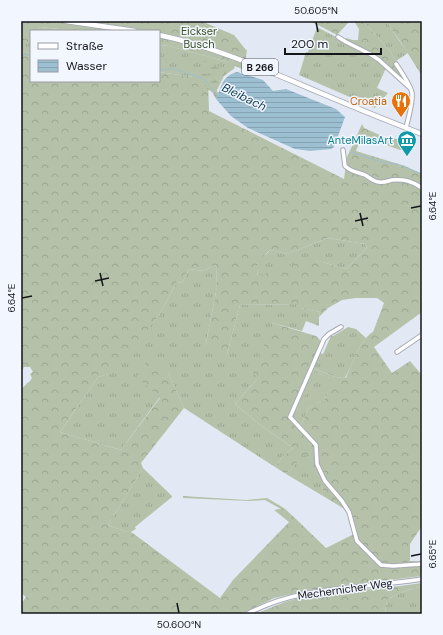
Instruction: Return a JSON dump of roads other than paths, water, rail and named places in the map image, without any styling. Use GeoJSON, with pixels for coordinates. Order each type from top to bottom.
{"type":"FeatureCollection","features":[{"type":"Feature","properties":{"kind":"main road"},"geometry":{"type":"LineString","coordinates":[[66,21],[128,30]]}},
{"type":"Feature","properties":{"kind":"main road","name":"B 266"},"geometry":{"type":"LineString","coordinates":[[160,35],[217,51],[422,134]]}},
{"type":"Feature","properties":{"kind":"street"},"geometry":{"type":"LineString","coordinates":[[338,37],[379,60],[410,88]]}},
{"type":"Feature","properties":{"kind":"street"},"geometry":{"type":"LineString","coordinates":[[396,64],[412,92],[406,128]]}},
{"type":"Feature","properties":{"kind":"street"},"geometry":{"type":"LineString","coordinates":[[343,150],[345,166],[354,172],[365,175],[380,183],[392,180],[401,180],[412,182],[422,188]]}},
{"type":"Feature","properties":{"kind":"street"},"geometry":{"type":"LineString","coordinates":[[341,328],[329,334],[324,339],[290,417],[316,445],[317,464],[326,481],[349,512],[357,541],[381,565],[394,566],[422,564]]}},
{"type":"Feature","properties":{"kind":"street"},"geometry":{"type":"LineString","coordinates":[[397,352],[422,335]]}},
{"type":"Feature","properties":{"kind":"street","name":"Mechernicher Weg"},"geometry":{"type":"LineString","coordinates":[[248,614],[266,605],[301,594],[422,579]]}},
{"type":"Feature","properties":{"kind":"water"},"geometry":{"type":"Polygon","coordinates":[[[237,72],[263,80],[273,91],[286,89],[336,109],[345,117],[334,147],[331,149],[310,151],[295,149],[248,128],[231,116],[216,99],[225,79],[237,72]]]}},
{"type":"Feature","properties":{"kind":"waterway","name":"Bleibach"},"geometry":{"type":"LineString","coordinates":[[21,54],[30,55]]}},
{"type":"Feature","properties":{"kind":"waterway","name":"Bleibach"},"geometry":{"type":"LineString","coordinates":[[160,71],[175,69],[204,79],[218,96]]}},
{"type":"Feature","properties":{"kind":"waterway","name":"Bleibach"},"geometry":{"type":"LineString","coordinates":[[351,152],[385,163],[397,164],[422,174]]}},
{"type":"Feature","properties":{"kind":"place","name":"Croatia"},"geometry":{"type":"Point","coordinates":[401,118]}},
{"type":"Feature","properties":{"kind":"place","name":"AnteMilasArt"},"geometry":{"type":"Point","coordinates":[407,157]}},
{"type":"Feature","properties":{"kind":"park label","name":"Eickser Busch"},"geometry":{"type":"Point","coordinates":[199,37]}}]}
